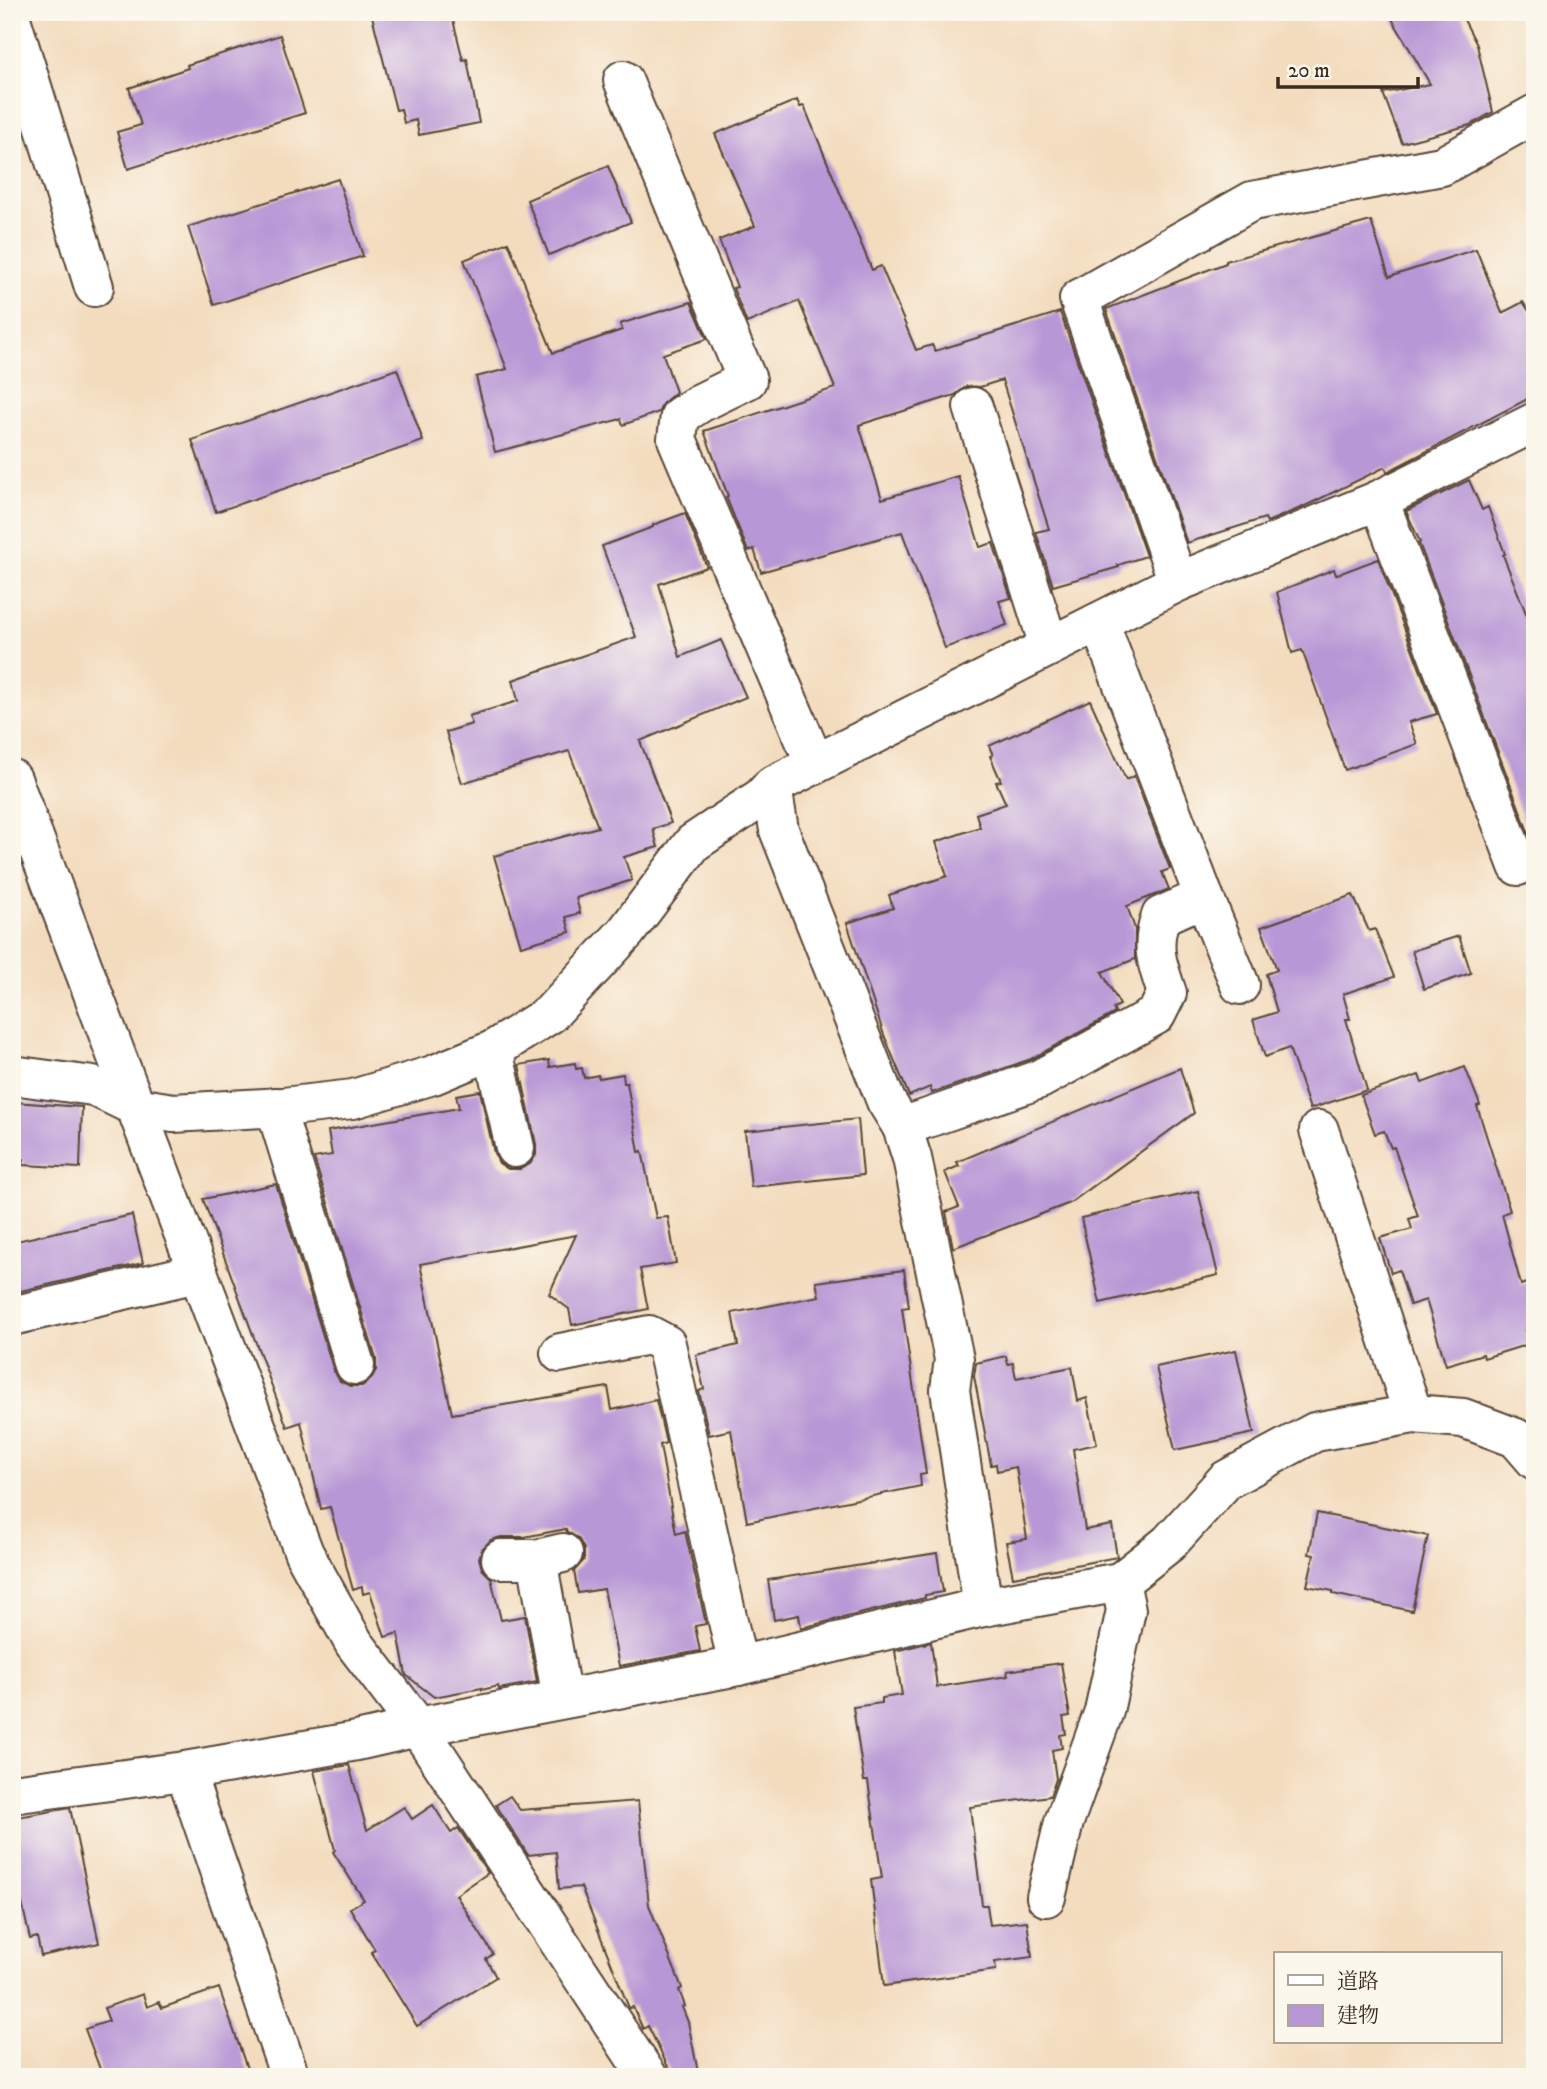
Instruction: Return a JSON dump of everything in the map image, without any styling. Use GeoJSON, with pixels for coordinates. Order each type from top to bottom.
{"type":"FeatureCollection","features":[{"type":"Feature","properties":{"kind":"street"},"geometry":{"type":"LineString","coordinates":[[12,22],[94,287]]}},
{"type":"Feature","properties":{"kind":"street"},"geometry":{"type":"LineString","coordinates":[[623,80],[747,380],[680,416],[677,439],[815,764]]}},
{"type":"Feature","properties":{"kind":"street"},"geometry":{"type":"LineString","coordinates":[[1178,582],[1080,299],[1252,201],[1442,166],[1535,114]]}},
{"type":"Feature","properties":{"kind":"street"},"geometry":{"type":"LineString","coordinates":[[973,407],[1049,646]]}},
{"type":"Feature","properties":{"kind":"street"},"geometry":{"type":"LineString","coordinates":[[12,1074],[93,1086],[136,1107],[173,1113],[353,1099],[433,1075],[493,1050],[550,1014],[626,932],[693,843],[762,797],[772,786],[1178,582],[1379,500],[1535,422]]}},
{"type":"Feature","properties":{"kind":"street"},"geometry":{"type":"LineString","coordinates":[[1379,500],[1518,866]]}},
{"type":"Feature","properties":{"kind":"street"},"geometry":{"type":"LineString","coordinates":[[1100,622],[1240,985]]}},
{"type":"Feature","properties":{"kind":"street"},"geometry":{"type":"LineString","coordinates":[[12,779],[304,1553],[354,1643],[418,1727],[648,2077]]}},
{"type":"Feature","properties":{"kind":"street"},"geometry":{"type":"LineString","coordinates":[[772,786],[779,830],[886,1101],[902,1127],[912,1158],[954,1359],[950,1390],[983,1607]]}},
{"type":"Feature","properties":{"kind":"street"},"geometry":{"type":"LineString","coordinates":[[902,1127],[1040,1079],[1156,1016],[1167,993],[1156,960],[1154,934],[1161,916],[1204,897]]}},
{"type":"Feature","properties":{"kind":"street"},"geometry":{"type":"LineString","coordinates":[[493,1050],[515,1148]]}},
{"type":"Feature","properties":{"kind":"street"},"geometry":{"type":"LineString","coordinates":[[275,1107],[355,1365]]}},
{"type":"Feature","properties":{"kind":"street"},"geometry":{"type":"LineString","coordinates":[[1319,1130],[1413,1414]]}},
{"type":"Feature","properties":{"kind":"street"},"geometry":{"type":"LineString","coordinates":[[12,1316],[197,1273]]}},
{"type":"Feature","properties":{"kind":"street"},"geometry":{"type":"LineString","coordinates":[[560,1353],[649,1335],[666,1344],[738,1666]]}},
{"type":"Feature","properties":{"kind":"street"},"geometry":{"type":"LineString","coordinates":[[12,1794],[185,1771],[357,1741],[738,1666],[983,1607],[1120,1582],[1169,1543],[1226,1480],[1315,1432],[1413,1414],[1464,1418],[1516,1438],[1535,1460]]}},
{"type":"Feature","properties":{"kind":"street"},"geometry":{"type":"LineString","coordinates":[[533,1557],[562,1699]]}},
{"type":"Feature","properties":{"kind":"street"},"geometry":{"type":"LineString","coordinates":[[1046,1897],[1064,1822],[1104,1711],[1126,1611],[1120,1582]]}},
{"type":"Feature","properties":{"kind":"street"},"geometry":{"type":"LineString","coordinates":[[185,1771],[290,2077]]}},
{"type":"Feature","properties":{"kind":"path"},"geometry":{"type":"LineString","coordinates":[[1535,1540],[1531,1553],[1535,1598]]}},
{"type":"Feature","properties":{"kind":"building"},"geometry":{"type":"Polygon","coordinates":[[[371,12],[451,12],[463,60],[467,59],[479,123],[419,135],[416,120],[404,123],[401,109],[396,110],[371,12]]]}},
{"type":"Feature","properties":{"kind":"building"},"geometry":{"type":"Polygon","coordinates":[[[1388,12],[1460,12],[1477,45],[1493,112],[1470,125],[1402,143],[1383,93],[1430,84],[1388,12]]]}},
{"type":"Feature","properties":{"kind":"building"},"geometry":{"type":"Polygon","coordinates":[[[280,35],[305,113],[128,169],[117,132],[141,125],[129,88],[188,68],[187,65],[280,35]]]}},
{"type":"Feature","properties":{"kind":"building"},"geometry":{"type":"Polygon","coordinates":[[[797,100],[800,107],[804,106],[872,270],[881,266],[916,350],[932,345],[935,351],[1060,312],[1146,556],[1118,565],[1119,567],[1053,586],[1036,532],[1049,529],[1002,380],[980,387],[967,386],[955,395],[859,425],[882,499],[958,476],[980,547],[993,543],[1011,598],[999,601],[1007,625],[945,648],[902,532],[761,572],[754,549],[748,551],[726,497],[728,496],[704,431],[835,388],[799,301],[747,323],[719,240],[755,226],[715,134],[797,100]]]}},
{"type":"Feature","properties":{"kind":"building"},"geometry":{"type":"Polygon","coordinates":[[[608,166],[631,222],[549,255],[527,200],[608,166]]]}},
{"type":"Feature","properties":{"kind":"building"},"geometry":{"type":"Polygon","coordinates":[[[338,179],[363,256],[214,305],[188,227],[338,179]]]}},
{"type":"Feature","properties":{"kind":"building"},"geometry":{"type":"Polygon","coordinates":[[[1371,221],[1389,277],[1476,249],[1502,313],[1523,302],[1535,320],[1535,395],[1387,472],[1385,467],[1267,522],[1265,518],[1187,543],[1106,309],[1226,261],[1371,221]]]}},
{"type":"Feature","properties":{"kind":"building"},"geometry":{"type":"Polygon","coordinates":[[[508,242],[553,353],[622,330],[620,324],[691,302],[707,339],[663,354],[676,392],[662,404],[659,412],[623,425],[621,419],[495,452],[476,377],[507,369],[464,260],[508,242]]]}},
{"type":"Feature","properties":{"kind":"building"},"geometry":{"type":"Polygon","coordinates":[[[397,369],[423,441],[216,512],[192,440],[397,369]]]}},
{"type":"Feature","properties":{"kind":"building"},"geometry":{"type":"Polygon","coordinates":[[[1469,480],[1482,510],[1488,507],[1505,554],[1503,555],[1535,636],[1535,841],[1532,842],[1406,511],[1469,480]]]}},
{"type":"Feature","properties":{"kind":"building"},"geometry":{"type":"Polygon","coordinates":[[[685,513],[707,567],[659,584],[680,657],[721,640],[746,697],[640,741],[671,823],[653,829],[658,847],[624,857],[632,880],[576,898],[580,913],[566,917],[570,932],[521,946],[494,856],[598,827],[569,751],[462,783],[446,732],[472,724],[469,716],[518,701],[513,680],[636,637],[602,546],[685,513]]]}},
{"type":"Feature","properties":{"kind":"building"},"geometry":{"type":"Polygon","coordinates":[[[1378,559],[1437,714],[1409,722],[1417,744],[1345,770],[1302,650],[1292,653],[1277,592],[1334,569],[1336,575],[1378,559]]]}},
{"type":"Feature","properties":{"kind":"building"},"geometry":{"type":"Polygon","coordinates":[[[1090,700],[1126,780],[1134,776],[1170,869],[1162,872],[1169,889],[1127,906],[1135,929],[1135,959],[1102,972],[1120,1005],[1113,1008],[1115,1013],[1031,1059],[932,1093],[930,1087],[909,1096],[884,1035],[847,923],[893,908],[889,895],[947,876],[936,842],[980,827],[976,814],[1006,804],[996,782],[1001,781],[990,756],[993,755],[989,746],[1090,700]]]}},
{"type":"Feature","properties":{"kind":"building"},"geometry":{"type":"Polygon","coordinates":[[[1353,895],[1369,931],[1375,929],[1394,977],[1343,994],[1350,1019],[1346,1019],[1367,1090],[1310,1109],[1289,1048],[1265,1057],[1253,1020],[1277,1012],[1266,974],[1277,970],[1261,927],[1353,895]]]}},
{"type":"Feature","properties":{"kind":"building"},"geometry":{"type":"Polygon","coordinates":[[[1459,936],[1471,973],[1424,989],[1412,951],[1459,936]]]}},
{"type":"Feature","properties":{"kind":"building"},"geometry":{"type":"Polygon","coordinates":[[[549,1060],[550,1067],[575,1063],[576,1069],[582,1068],[584,1078],[623,1074],[656,1218],[668,1217],[676,1263],[640,1269],[648,1309],[572,1325],[569,1309],[549,1294],[576,1235],[420,1264],[452,1414],[608,1387],[612,1410],[656,1400],[666,1443],[660,1445],[676,1534],[685,1531],[706,1624],[695,1626],[700,1651],[619,1666],[604,1589],[578,1593],[574,1571],[584,1560],[584,1549],[578,1538],[566,1529],[524,1537],[501,1537],[491,1540],[482,1549],[479,1558],[482,1569],[491,1578],[501,1620],[525,1616],[537,1682],[434,1697],[406,1675],[398,1633],[385,1637],[370,1592],[363,1594],[362,1587],[353,1590],[330,1507],[321,1509],[301,1422],[287,1427],[203,1199],[276,1184],[334,1371],[340,1381],[350,1386],[362,1386],[371,1379],[376,1370],[376,1359],[314,1158],[332,1155],[328,1131],[459,1108],[456,1095],[480,1091],[494,1153],[499,1163],[508,1169],[520,1169],[530,1164],[536,1155],[536,1144],[519,1065],[549,1060]]]}},
{"type":"Feature","properties":{"kind":"building"},"geometry":{"type":"Polygon","coordinates":[[[1465,1067],[1480,1105],[1477,1106],[1510,1211],[1502,1214],[1521,1285],[1535,1280],[1535,1328],[1525,1331],[1529,1344],[1484,1358],[1483,1354],[1446,1365],[1426,1300],[1410,1305],[1399,1270],[1391,1273],[1380,1238],[1412,1229],[1409,1219],[1418,1216],[1394,1147],[1391,1148],[1384,1131],[1375,1134],[1361,1095],[1419,1075],[1422,1083],[1465,1067]]]}},
{"type":"Feature","properties":{"kind":"building"},"geometry":{"type":"Polygon","coordinates":[[[1180,1068],[1194,1113],[1070,1203],[953,1248],[946,1212],[959,1207],[945,1172],[959,1166],[957,1162],[1180,1068]]]}},
{"type":"Feature","properties":{"kind":"building"},"geometry":{"type":"Polygon","coordinates":[[[14,1102],[82,1107],[80,1168],[23,1165],[24,1159],[13,1159],[14,1102]]]}},
{"type":"Feature","properties":{"kind":"building"},"geometry":{"type":"Polygon","coordinates":[[[858,1119],[863,1175],[751,1187],[745,1131],[858,1119]]]}},
{"type":"Feature","properties":{"kind":"building"},"geometry":{"type":"Polygon","coordinates":[[[1198,1191],[1218,1275],[1100,1303],[1081,1218],[1198,1191]]]}},
{"type":"Feature","properties":{"kind":"building"},"geometry":{"type":"Polygon","coordinates":[[[132,1215],[143,1263],[12,1293],[12,1242],[132,1215]]]}},
{"type":"Feature","properties":{"kind":"building"},"geometry":{"type":"Polygon","coordinates":[[[904,1270],[909,1307],[902,1308],[926,1474],[920,1475],[921,1486],[747,1522],[731,1430],[709,1435],[699,1391],[704,1389],[696,1355],[738,1345],[732,1313],[819,1296],[816,1282],[904,1270]]]}},
{"type":"Feature","properties":{"kind":"building"},"geometry":{"type":"Polygon","coordinates":[[[1236,1350],[1254,1433],[1175,1450],[1156,1367],[1236,1350]]]}},
{"type":"Feature","properties":{"kind":"building"},"geometry":{"type":"Polygon","coordinates":[[[1006,1356],[1008,1364],[1013,1363],[1016,1378],[1072,1367],[1078,1401],[1087,1398],[1097,1444],[1073,1449],[1085,1530],[1112,1525],[1117,1557],[1013,1577],[1006,1542],[1027,1539],[1016,1467],[997,1471],[996,1464],[991,1465],[974,1376],[976,1363],[1006,1356]]]}},
{"type":"Feature","properties":{"kind":"building"},"geometry":{"type":"Polygon","coordinates":[[[1317,1513],[1428,1536],[1412,1611],[1307,1586],[1314,1555],[1309,1554],[1317,1513]]]}},
{"type":"Feature","properties":{"kind":"building"},"geometry":{"type":"Polygon","coordinates":[[[937,1553],[943,1592],[801,1628],[799,1615],[774,1620],[768,1580],[937,1553]]]}},
{"type":"Feature","properties":{"kind":"building"},"geometry":{"type":"Polygon","coordinates":[[[931,1642],[937,1687],[1008,1676],[1007,1671],[1061,1663],[1070,1716],[1063,1717],[1066,1734],[1060,1735],[1062,1748],[1052,1750],[1056,1779],[1050,1796],[970,1807],[982,1905],[987,1905],[990,1925],[1027,1921],[1032,1957],[995,1962],[996,1970],[884,1986],[871,1880],[882,1878],[868,1781],[864,1781],[853,1707],[882,1703],[882,1698],[902,1695],[895,1651],[931,1642]]]}},
{"type":"Feature","properties":{"kind":"building"},"geometry":{"type":"Polygon","coordinates":[[[349,1765],[367,1830],[404,1807],[412,1819],[433,1805],[451,1833],[458,1828],[488,1873],[456,1895],[493,1954],[486,1959],[496,1977],[417,2026],[371,1952],[375,1950],[350,1908],[364,1900],[333,1852],[335,1850],[314,1771],[349,1765]]]}},
{"type":"Feature","properties":{"kind":"building"},"geometry":{"type":"Polygon","coordinates":[[[510,1796],[520,1810],[638,1801],[649,1905],[682,1988],[679,1990],[685,2006],[682,2007],[688,2022],[699,2077],[673,2077],[648,2026],[643,2029],[633,2007],[629,2008],[581,1887],[559,1889],[556,1852],[528,1855],[496,1805],[510,1796]]]}},
{"type":"Feature","properties":{"kind":"building"},"geometry":{"type":"Polygon","coordinates":[[[70,1808],[99,1943],[41,1956],[37,1937],[30,1939],[12,1859],[12,1818],[70,1808]]]}},
{"type":"Feature","properties":{"kind":"building"},"geometry":{"type":"Polygon","coordinates":[[[219,1988],[250,2077],[103,2077],[85,2029],[109,2021],[104,2008],[143,1994],[147,2007],[159,2002],[162,2008],[219,1988]]]}}]}
